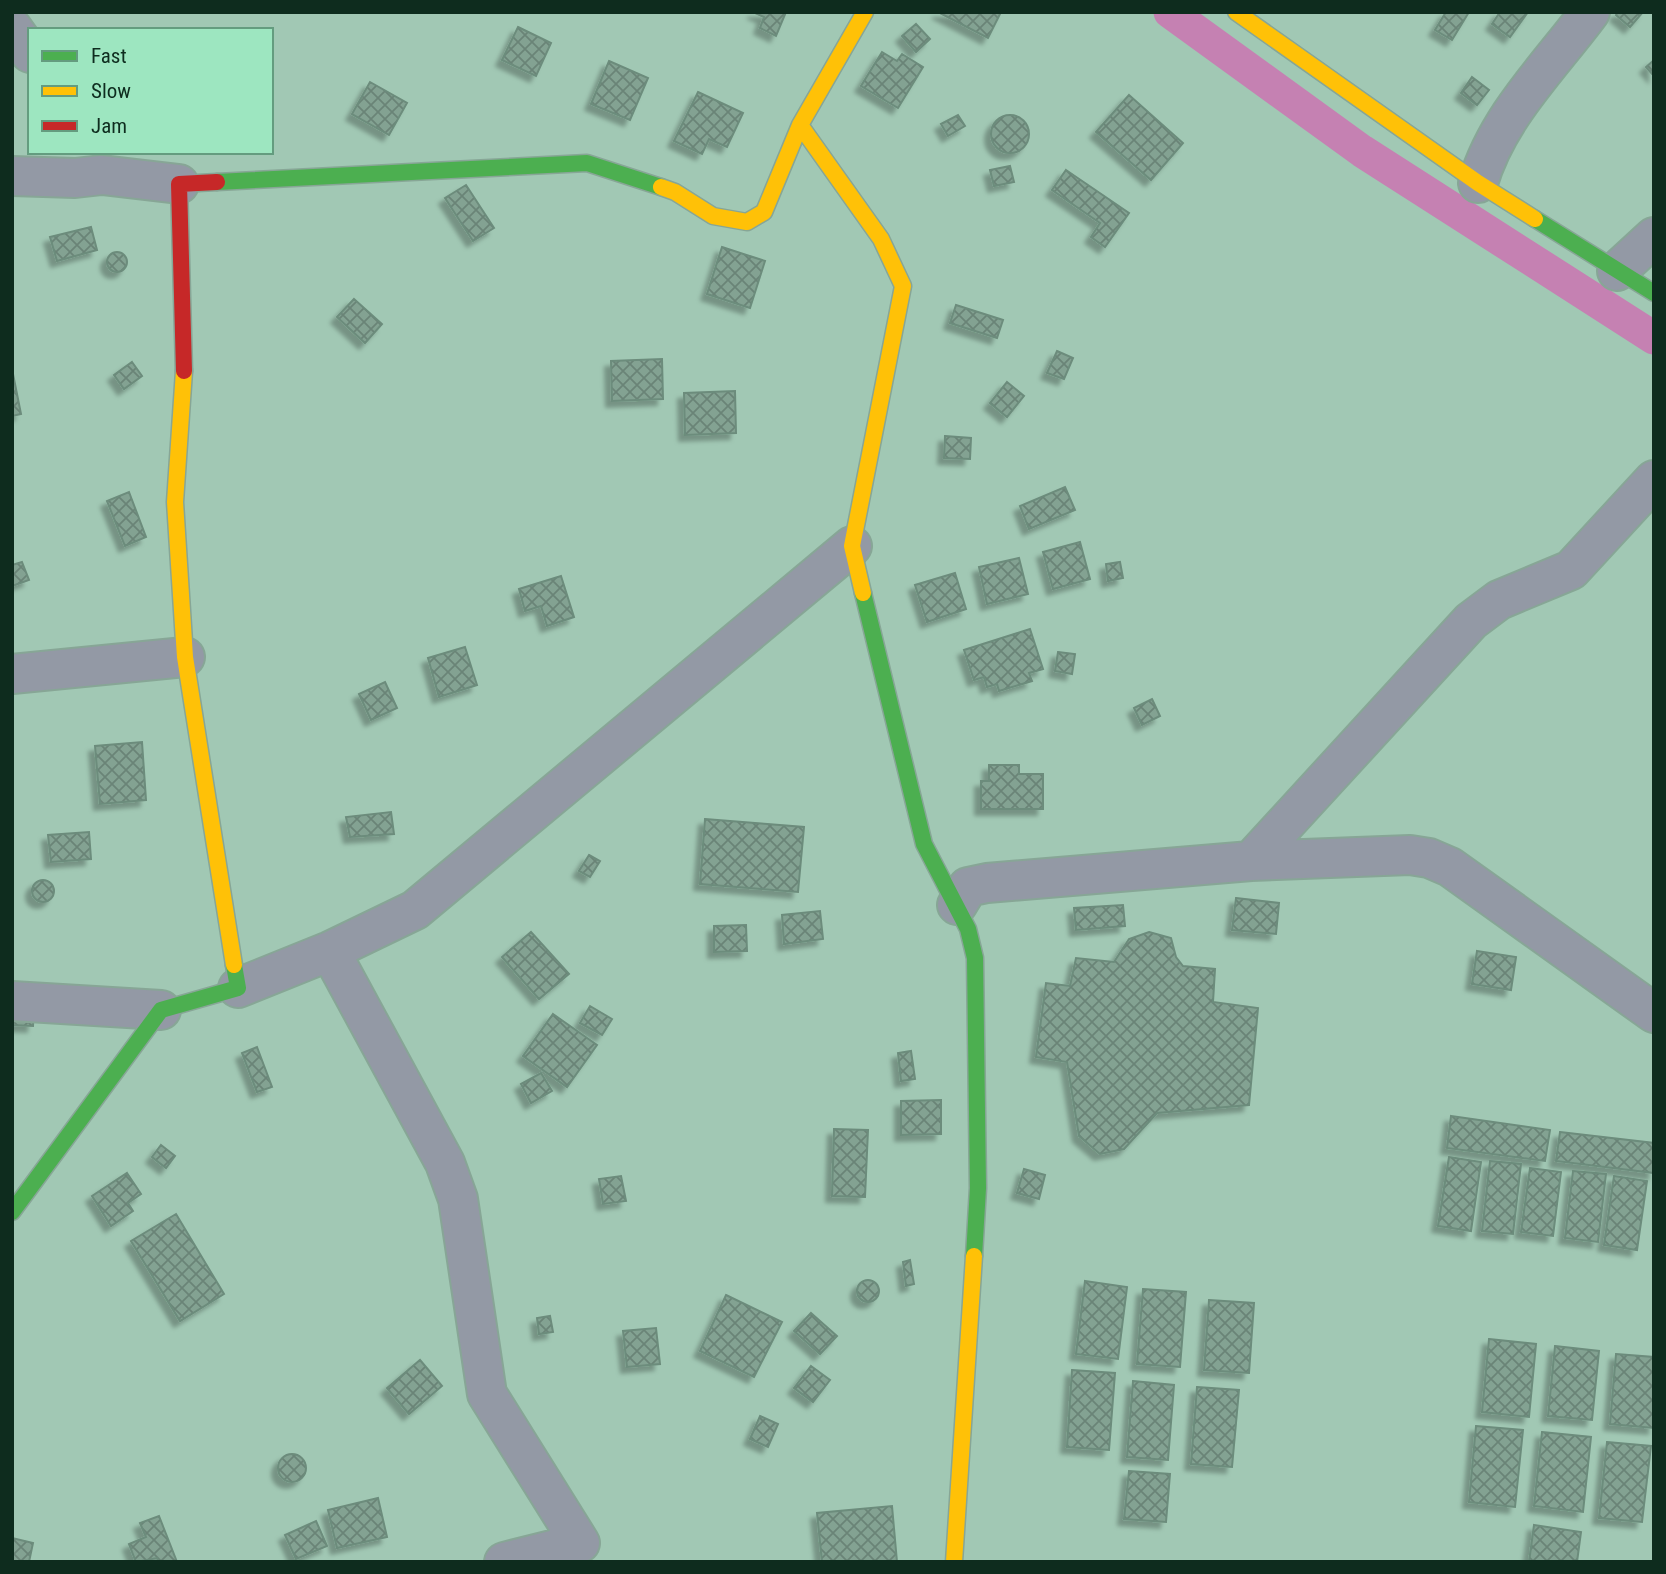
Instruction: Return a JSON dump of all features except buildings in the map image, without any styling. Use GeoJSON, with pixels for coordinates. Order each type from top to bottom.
{"type":"FeatureCollection","features":[{"type":"Feature","properties":{"kind":"street"},"geometry":{"type":"LineString","coordinates":[[12,176],[75,178],[102,174],[127,165],[179,184],[587,163],[675,192],[713,216],[747,222],[764,212],[800,125],[865,12]]}},
{"type":"Feature","properties":{"kind":"street"},"geometry":{"type":"LineString","coordinates":[[1236,12],[1487,160],[1618,271],[1654,293]]}},
{"type":"Feature","properties":{"kind":"street"},"geometry":{"type":"LineString","coordinates":[[1487,160],[1513,111],[1590,12]]}},
{"type":"Feature","properties":{"kind":"street"},"geometry":{"type":"LineString","coordinates":[[12,28],[28,50]]}},
{"type":"Feature","properties":{"kind":"street"},"geometry":{"type":"LineString","coordinates":[[800,125],[881,239],[903,286],[852,546],[924,844],[968,929],[975,958],[978,1188],[954,1562]]}},
{"type":"Feature","properties":{"kind":"street"},"geometry":{"type":"LineString","coordinates":[[179,184],[185,360],[175,502],[186,657],[238,988]]}},
{"type":"Feature","properties":{"kind":"street"},"geometry":{"type":"LineString","coordinates":[[1618,271],[1654,237]]}},
{"type":"Feature","properties":{"kind":"street"},"geometry":{"type":"LineString","coordinates":[[1251,861],[1471,621],[1499,600],[1571,570],[1654,480]]}},
{"type":"Feature","properties":{"kind":"street"},"geometry":{"type":"LineString","coordinates":[[12,1001],[161,1010],[238,988],[330,951],[415,910],[852,546]]}},
{"type":"Feature","properties":{"kind":"street"},"geometry":{"type":"LineString","coordinates":[[12,674],[186,657]]}},
{"type":"Feature","properties":{"kind":"street"},"geometry":{"type":"LineString","coordinates":[[957,905],[968,887],[987,883],[1251,861],[1410,855],[1429,858],[1450,867],[1654,1013]]}},
{"type":"Feature","properties":{"kind":"street"},"geometry":{"type":"LineString","coordinates":[[330,951],[445,1163],[457,1199],[487,1394],[580,1543],[504,1562]]}},
{"type":"Feature","properties":{"kind":"street"},"geometry":{"type":"LineString","coordinates":[[12,1212],[161,1010]]}},
{"type":"Feature","properties":{"kind":"waterway"},"geometry":{"type":"LineString","coordinates":[[1170,12],[1362,151],[1654,338]]}},
{"type":"Feature","properties":{"kind":"traffic: fast"},"geometry":{"type":"LineString","coordinates":[[217,182],[587,163],[661,187]]}},
{"type":"Feature","properties":{"kind":"traffic: fast"},"geometry":{"type":"LineString","coordinates":[[1535,219],[1654,293]]}},
{"type":"Feature","properties":{"kind":"traffic: fast"},"geometry":{"type":"LineString","coordinates":[[863,593],[924,844],[968,929],[975,958],[978,1188],[974,1256]]}},
{"type":"Feature","properties":{"kind":"traffic: fast"},"geometry":{"type":"LineString","coordinates":[[12,1212],[161,1010],[238,988],[234,965]]}},
{"type":"Feature","properties":{"kind":"traffic: slow"},"geometry":{"type":"LineString","coordinates":[[661,187],[675,192],[713,216],[747,222],[764,212],[800,125],[865,12]]}},
{"type":"Feature","properties":{"kind":"traffic: slow"},"geometry":{"type":"LineString","coordinates":[[1236,12],[1478,183],[1535,219]]}},
{"type":"Feature","properties":{"kind":"traffic: slow"},"geometry":{"type":"LineString","coordinates":[[800,125],[881,239],[903,286],[852,546],[863,593]]}},
{"type":"Feature","properties":{"kind":"traffic: slow"},"geometry":{"type":"LineString","coordinates":[[184,371],[175,502],[185,657],[234,965]]}},
{"type":"Feature","properties":{"kind":"traffic: slow"},"geometry":{"type":"LineString","coordinates":[[954,1562],[974,1256]]}},
{"type":"Feature","properties":{"kind":"traffic: jam"},"geometry":{"type":"LineString","coordinates":[[184,371],[179,184],[217,182]]}}]}
